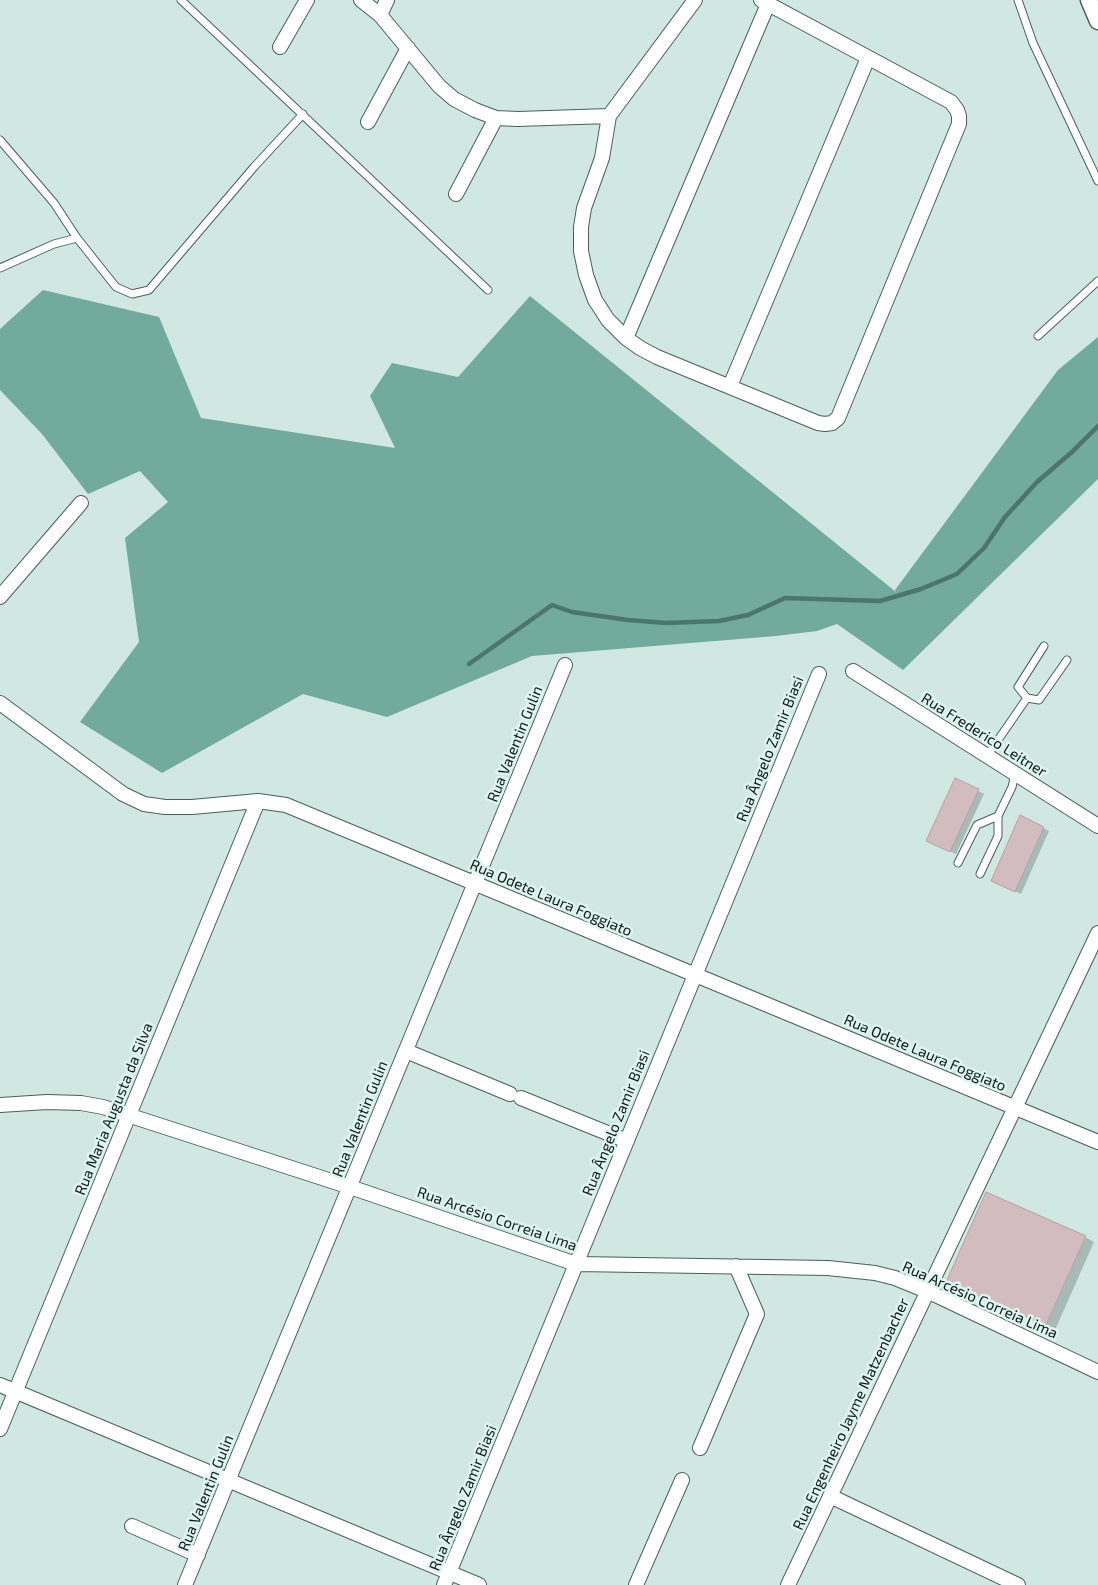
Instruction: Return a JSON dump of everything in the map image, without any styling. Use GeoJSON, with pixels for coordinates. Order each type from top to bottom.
{"type":"FeatureCollection","features":[{"type":"Feature","properties":{"kind":"street"},"geometry":{"type":"LineString","coordinates":[[280,47],[306,0]]}},
{"type":"Feature","properties":{"kind":"street"},"geometry":{"type":"LineString","coordinates":[[361,0],[380,16],[439,86],[454,99],[474,110],[496,118],[538,119],[609,116]]}},
{"type":"Feature","properties":{"kind":"street"},"geometry":{"type":"LineString","coordinates":[[380,16],[387,0]]}},
{"type":"Feature","properties":{"kind":"street"},"geometry":{"type":"LineString","coordinates":[[626,338],[764,2],[951,102],[957,110],[959,124],[838,418],[832,423],[818,422],[657,357],[626,338],[608,320],[595,300],[586,275],[581,251],[581,227],[584,208],[602,158],[609,116],[694,0]]}},
{"type":"Feature","properties":{"kind":"street"},"geometry":{"type":"LineString","coordinates":[[1089,0],[1098,21]]}},
{"type":"Feature","properties":{"kind":"street"},"geometry":{"type":"LineString","coordinates":[[368,122],[408,48]]}},
{"type":"Feature","properties":{"kind":"street"},"geometry":{"type":"LineString","coordinates":[[730,386],[868,58]]}},
{"type":"Feature","properties":{"kind":"street"},"geometry":{"type":"LineString","coordinates":[[456,194],[496,118]]}},
{"type":"Feature","properties":{"kind":"street"},"geometry":{"type":"LineString","coordinates":[[0,597],[81,503]]}},
{"type":"Feature","properties":{"kind":"street","name":"Rua Valentin Gulin"},"geometry":{"type":"LineString","coordinates":[[186,1585],[565,665]]}},
{"type":"Feature","properties":{"kind":"street","name":"Rua Frederico Leitner"},"geometry":{"type":"LineString","coordinates":[[853,671],[1098,826]]}},
{"type":"Feature","properties":{"kind":"street","name":"Rua Ângelo Zamir Biasi"},"geometry":{"type":"LineString","coordinates":[[447,1579],[818,674]]}},
{"type":"Feature","properties":{"kind":"street","name":"Rua Odete Laura Foggiato"},"geometry":{"type":"LineString","coordinates":[[0,703],[123,794],[144,804],[166,807],[192,807],[258,801],[286,805],[1098,1142]]}},
{"type":"Feature","properties":{"kind":"street","name":"Rua Maria Augusta da Silva"},"geometry":{"type":"LineString","coordinates":[[0,1429],[258,801]]}},
{"type":"Feature","properties":{"kind":"street","name":"Rua Engenheiro Jayme Matzenbacher"},"geometry":{"type":"LineString","coordinates":[[788,1585],[1098,933]]}},
{"type":"Feature","properties":{"kind":"street"},"geometry":{"type":"LineString","coordinates":[[406,1051],[627,1142]]}},
{"type":"Feature","properties":{"kind":"street","name":"Rua Arcésio Correia Lima"},"geometry":{"type":"LineString","coordinates":[[0,1105],[48,1102],[81,1103],[129,1115],[350,1187],[576,1264],[851,1269],[894,1278],[927,1291],[1098,1372]]}},
{"type":"Feature","properties":{"kind":"street"},"geometry":{"type":"LineString","coordinates":[[700,1448],[756,1314],[736,1266]]}},
{"type":"Feature","properties":{"kind":"street"},"geometry":{"type":"LineString","coordinates":[[0,1385],[228,1480],[447,1579],[480,1585]]}},
{"type":"Feature","properties":{"kind":"street"},"geometry":{"type":"LineString","coordinates":[[636,1585],[682,1480]]}},
{"type":"Feature","properties":{"kind":"street"},"geometry":{"type":"LineString","coordinates":[[830,1496],[1018,1585]]}},
{"type":"Feature","properties":{"kind":"street"},"geometry":{"type":"LineString","coordinates":[[132,1526],[198,1555]]}},
{"type":"Feature","properties":{"kind":"lane"},"geometry":{"type":"LineString","coordinates":[[182,0],[488,290]]}},
{"type":"Feature","properties":{"kind":"lane"},"geometry":{"type":"LineString","coordinates":[[1018,0],[1033,43],[1098,181]]}},
{"type":"Feature","properties":{"kind":"lane"},"geometry":{"type":"LineString","coordinates":[[0,140],[54,203],[77,238],[116,287],[132,294],[148,290],[254,167],[303,114]]}},
{"type":"Feature","properties":{"kind":"lane"},"geometry":{"type":"LineString","coordinates":[[0,268],[54,244],[77,238]]}},
{"type":"Feature","properties":{"kind":"lane"},"geometry":{"type":"LineString","coordinates":[[1038,336],[1098,281]]}},
{"type":"Feature","properties":{"kind":"lane"},"geometry":{"type":"LineString","coordinates":[[1044,646],[1018,686],[1027,698],[1039,700],[1067,660]]}},
{"type":"Feature","properties":{"kind":"lane"},"geometry":{"type":"LineString","coordinates":[[987,756],[1027,698]]}},
{"type":"Feature","properties":{"kind":"lane"},"geometry":{"type":"LineString","coordinates":[[980,874],[998,836],[998,816],[1013,784],[1015,774]]}},
{"type":"Feature","properties":{"kind":"lane"},"geometry":{"type":"LineString","coordinates":[[958,863],[977,825],[998,816]]}},
{"type":"Feature","properties":{"kind":"green space"},"geometry":{"type":"Polygon","coordinates":[[[43,290],[159,317],[201,418],[395,448],[370,396],[392,363],[458,377],[530,296],[896,592],[895,590],[1058,370],[1098,337],[1098,479],[903,670],[837,624],[817,631],[776,636],[532,656],[387,717],[303,694],[162,773],[80,722],[139,642],[125,538],[168,502],[140,471],[88,494],[42,434],[0,390],[0,329],[43,290]]]}},
{"type":"Feature","properties":{"kind":"building"},"geometry":{"type":"Polygon","coordinates":[[[955,778],[979,789],[950,852],[926,841],[955,778]]]}},
{"type":"Feature","properties":{"kind":"building"},"geometry":{"type":"Polygon","coordinates":[[[1020,815],[1044,827],[1015,892],[991,881],[1020,815]]]}},
{"type":"Feature","properties":{"kind":"building"},"geometry":{"type":"Polygon","coordinates":[[[986,1192],[1086,1236],[1046,1325],[946,1282],[986,1192]]]}},
{"type":"Feature","properties":{"kind":"waterway"},"geometry":{"type":"LineString","coordinates":[[469,664],[552,605],[572,612],[628,620],[666,623],[719,621],[748,615],[785,598],[880,601],[921,589],[957,574],[984,548],[1005,517],[1037,482],[1072,452],[1098,426]]}}]}
